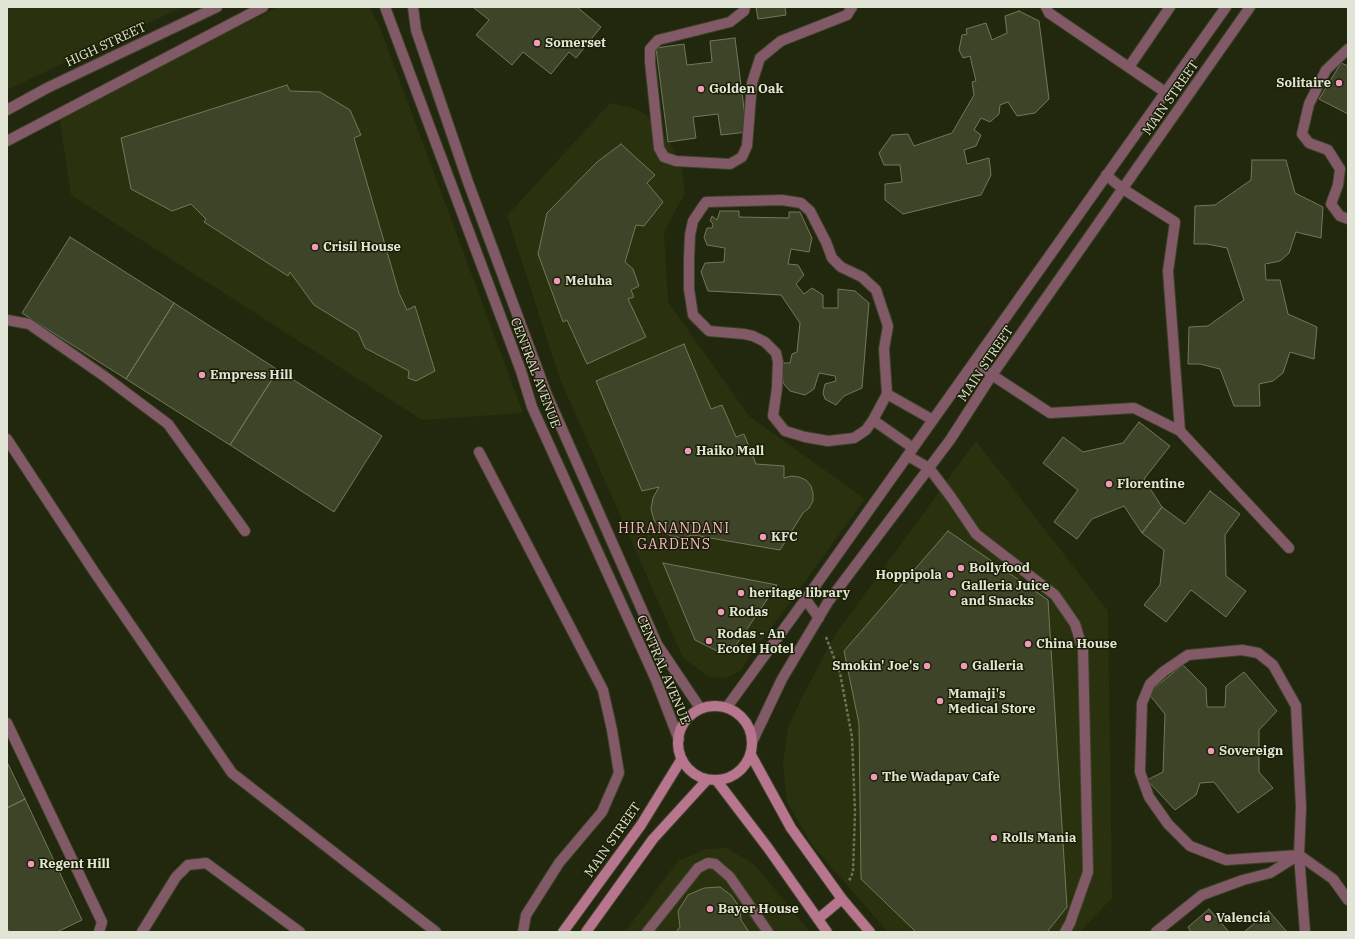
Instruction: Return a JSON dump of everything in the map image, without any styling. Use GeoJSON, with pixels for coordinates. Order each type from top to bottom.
{"type":"FeatureCollection","features":[{"type":"Feature","properties":{"kind":"main road"},"geometry":{"type":"LineString","coordinates":[[713,706],[727,707],[740,715],[749,726],[753,740],[751,755],[743,768],[732,777],[717,781],[706,781],[690,772],[681,760],[679,731],[687,718],[700,708],[713,706]]}},
{"type":"Feature","properties":{"kind":"main road"},"geometry":{"type":"LineString","coordinates":[[751,755],[790,828],[842,899],[870,932]]}},
{"type":"Feature","properties":{"kind":"main road","name":"MAIN STREET"},"geometry":{"type":"LineString","coordinates":[[563,932],[641,825],[681,760]]}},
{"type":"Feature","properties":{"kind":"main road"},"geometry":{"type":"LineString","coordinates":[[586,932],[653,839],[706,781]]}},
{"type":"Feature","properties":{"kind":"main road"},"geometry":{"type":"LineString","coordinates":[[717,781],[768,848],[828,932]]}},
{"type":"Feature","properties":{"kind":"main road"},"geometry":{"type":"LineString","coordinates":[[818,919],[842,899]]}},
{"type":"Feature","properties":{"kind":"street","name":"HIGH STREET"},"geometry":{"type":"LineString","coordinates":[[7,110],[47,88],[217,7]]}},
{"type":"Feature","properties":{"kind":"street"},"geometry":{"type":"LineString","coordinates":[[7,141],[263,7]]}},
{"type":"Feature","properties":{"kind":"street","name":"CENTRAL AVENUE"},"geometry":{"type":"LineString","coordinates":[[385,7],[521,371],[532,407],[656,680],[679,740]]}},
{"type":"Feature","properties":{"kind":"street","name":"CENTRAL AVENUE"},"geometry":{"type":"LineString","coordinates":[[413,7],[416,30],[468,182],[547,395],[657,644],[700,708]]}},
{"type":"Feature","properties":{"kind":"street"},"geometry":{"type":"LineString","coordinates":[[745,7],[744,11],[730,22],[658,40],[650,49],[650,62],[660,148],[664,157],[676,162],[730,164],[742,158],[747,146],[752,83],[760,58],[781,41],[847,15],[852,7]]}},
{"type":"Feature","properties":{"kind":"street"},"geometry":{"type":"LineString","coordinates":[[1046,7],[1049,13],[1165,92]]}},
{"type":"Feature","properties":{"kind":"street"},"geometry":{"type":"LineString","coordinates":[[1129,68],[1170,7]]}},
{"type":"Feature","properties":{"kind":"street","name":"MAIN STREET"},"geometry":{"type":"LineString","coordinates":[[727,707],[806,600],[1226,7]]}},
{"type":"Feature","properties":{"kind":"street","name":"MAIN STREET"},"geometry":{"type":"LineString","coordinates":[[753,740],[782,678],[828,602],[950,440],[992,375],[1250,7]]}},
{"type":"Feature","properties":{"kind":"street"},"geometry":{"type":"LineString","coordinates":[[1348,50],[1326,70],[1309,104],[1302,134],[1309,142],[1328,150],[1340,169],[1338,186],[1332,204],[1340,216],[1348,219]]}},
{"type":"Feature","properties":{"kind":"street"},"geometry":{"type":"LineString","coordinates":[[1106,175],[1123,189],[1175,222],[1168,271],[1180,431]]}},
{"type":"Feature","properties":{"kind":"street"},"geometry":{"type":"LineString","coordinates":[[453,189],[468,182]]}},
{"type":"Feature","properties":{"kind":"street"},"geometry":{"type":"LineString","coordinates":[[782,200],[801,203],[810,211],[826,242],[832,258],[841,267],[862,277],[876,290],[888,326],[884,349],[888,394],[873,420],[866,430],[854,438],[828,441],[805,437],[785,430],[773,416],[777,388],[778,362],[776,352],[765,342],[753,336],[709,330],[693,315],[689,289],[690,235],[693,221],[706,202],[782,200]]}},
{"type":"Feature","properties":{"kind":"street"},"geometry":{"type":"LineString","coordinates":[[7,320],[28,324],[104,376],[168,424],[245,531]]}},
{"type":"Feature","properties":{"kind":"street"},"geometry":{"type":"LineString","coordinates":[[974,363],[1050,412],[1134,408],[1180,431],[1289,548]]}},
{"type":"Feature","properties":{"kind":"street"},"geometry":{"type":"LineString","coordinates":[[888,394],[933,420]]}},
{"type":"Feature","properties":{"kind":"street"},"geometry":{"type":"LineString","coordinates":[[873,420],[929,468],[976,534],[1055,595],[1075,624],[1083,650],[1088,872],[1070,923],[1065,932]]}},
{"type":"Feature","properties":{"kind":"street"},"geometry":{"type":"LineString","coordinates":[[7,439],[95,573],[232,773],[436,932]]}},
{"type":"Feature","properties":{"kind":"street"},"geometry":{"type":"LineString","coordinates":[[552,451],[568,442]]}},
{"type":"Feature","properties":{"kind":"street"},"geometry":{"type":"LineString","coordinates":[[479,452],[603,690],[612,730],[619,773],[602,812],[559,863],[526,915],[523,932]]}},
{"type":"Feature","properties":{"kind":"street"},"geometry":{"type":"LineString","coordinates":[[806,600],[819,618]]}},
{"type":"Feature","properties":{"kind":"street"},"geometry":{"type":"LineString","coordinates":[[630,624],[644,614]]}},
{"type":"Feature","properties":{"kind":"street"},"geometry":{"type":"LineString","coordinates":[[1305,932],[1299,855],[1301,807],[1296,706],[1273,665],[1258,653],[1242,650],[1188,655],[1150,684],[1142,703],[1140,772],[1149,797],[1168,824],[1190,846],[1226,860],[1299,855],[1333,879],[1348,900]]}},
{"type":"Feature","properties":{"kind":"street"},"geometry":{"type":"LineString","coordinates":[[7,723],[102,922],[99,932]]}},
{"type":"Feature","properties":{"kind":"street"},"geometry":{"type":"LineString","coordinates":[[1156,932],[1202,895],[1243,880],[1270,873],[1299,855]]}},
{"type":"Feature","properties":{"kind":"street"},"geometry":{"type":"LineString","coordinates":[[142,932],[176,878],[188,866],[206,863],[300,932]]}},
{"type":"Feature","properties":{"kind":"street"},"geometry":{"type":"LineString","coordinates":[[647,932],[698,868],[708,863],[716,864],[730,877],[768,932]]}},
{"type":"Feature","properties":{"kind":"path"},"geometry":{"type":"LineString","coordinates":[[819,618],[840,673],[852,737],[855,812],[853,872],[842,899]]}},
{"type":"Feature","properties":{"kind":"shaded area"},"geometry":{"type":"Polygon","coordinates":[[[7,7],[182,7],[7,90],[7,7]]]}},
{"type":"Feature","properties":{"kind":"shaded area"},"geometry":{"type":"Polygon","coordinates":[[[278,7],[369,7],[379,25],[523,413],[422,420],[71,195],[59,116],[278,7]]]}},
{"type":"Feature","properties":{"kind":"shaded area"},"geometry":{"type":"Polygon","coordinates":[[[610,103],[637,109],[654,121],[670,143],[682,170],[685,193],[664,232],[668,302],[749,416],[865,499],[740,671],[726,678],[709,677],[683,658],[560,379],[507,216],[610,103]]]}},
{"type":"Feature","properties":{"kind":"shaded area","name":"Galleria"},"geometry":{"type":"Polygon","coordinates":[[[976,441],[1108,611],[1112,898],[1080,932],[888,932],[812,845],[787,802],[783,763],[788,728],[802,697],[835,635],[976,441]]]}},
{"type":"Feature","properties":{"kind":"shaded area"},"geometry":{"type":"Polygon","coordinates":[[[727,848],[755,865],[810,932],[625,932],[678,861],[706,849],[727,848]]]}},
{"type":"Feature","properties":{"kind":"building","name":"Somerset"},"geometry":{"type":"Polygon","coordinates":[[[473,7],[577,7],[601,27],[576,58],[569,52],[551,74],[523,52],[512,65],[476,35],[489,20],[473,7]]]}},
{"type":"Feature","properties":{"kind":"building"},"geometry":{"type":"Polygon","coordinates":[[[756,7],[785,7],[786,15],[758,19],[756,7]]]}},
{"type":"Feature","properties":{"kind":"building"},"geometry":{"type":"Polygon","coordinates":[[[1019,11],[1039,21],[1049,99],[1035,113],[1017,116],[1008,102],[1000,105],[999,114],[990,122],[981,118],[974,130],[981,135],[976,146],[964,150],[967,164],[989,158],[991,175],[981,195],[903,214],[885,200],[885,184],[902,182],[900,165],[884,165],[879,153],[892,135],[908,134],[914,146],[952,133],[974,95],[972,82],[976,81],[970,56],[963,58],[959,50],[962,35],[967,34],[966,29],[986,23],[992,40],[1007,33],[1005,16],[1019,11]]]}},
{"type":"Feature","properties":{"kind":"building","name":"Golden Oak"},"geometry":{"type":"Polygon","coordinates":[[[735,38],[747,132],[721,135],[718,114],[693,117],[696,138],[668,142],[656,48],[684,44],[687,65],[712,62],[710,41],[735,38]]]}},
{"type":"Feature","properties":{"kind":"building","name":"Solitaire"},"geometry":{"type":"Polygon","coordinates":[[[1341,63],[1348,66],[1348,114],[1319,99],[1341,63]]]}},
{"type":"Feature","properties":{"kind":"building","name":"Crisil House"},"geometry":{"type":"Polygon","coordinates":[[[287,85],[290,91],[320,92],[350,110],[361,135],[354,138],[399,293],[407,310],[415,306],[435,371],[416,381],[408,378],[409,371],[365,348],[358,332],[314,305],[290,272],[288,276],[204,222],[206,219],[191,204],[172,211],[131,189],[121,138],[287,85]]]}},
{"type":"Feature","properties":{"kind":"building","name":"Meluha"},"geometry":{"type":"Polygon","coordinates":[[[621,144],[655,175],[647,183],[663,202],[644,226],[636,225],[625,262],[633,269],[639,286],[631,290],[634,297],[628,299],[646,337],[587,364],[567,320],[563,322],[538,254],[547,213],[597,162],[621,144]]]}},
{"type":"Feature","properties":{"kind":"building"},"geometry":{"type":"Polygon","coordinates":[[[1252,160],[1286,160],[1295,193],[1323,207],[1321,238],[1296,232],[1289,253],[1280,261],[1265,264],[1266,280],[1280,280],[1288,314],[1317,327],[1314,359],[1290,352],[1283,373],[1273,381],[1259,384],[1260,406],[1234,406],[1220,369],[1200,364],[1188,364],[1189,327],[1208,326],[1244,300],[1227,248],[1207,244],[1194,244],[1195,206],[1215,205],[1251,180],[1252,160]]]}},
{"type":"Feature","properties":{"kind":"building"},"geometry":{"type":"Polygon","coordinates":[[[720,211],[739,211],[739,217],[789,218],[789,212],[800,212],[812,238],[809,252],[791,249],[788,264],[798,265],[804,275],[796,284],[804,294],[812,288],[823,295],[823,308],[838,308],[838,289],[855,291],[869,303],[862,388],[844,396],[836,405],[825,399],[823,393],[825,384],[836,381],[835,376],[819,373],[814,389],[805,395],[790,391],[783,383],[782,363],[790,363],[792,354],[797,352],[800,323],[781,295],[708,291],[701,272],[705,263],[724,262],[725,248],[707,245],[704,237],[707,228],[712,228],[713,224],[710,221],[712,216],[717,220],[720,211]]]}},
{"type":"Feature","properties":{"kind":"building"},"geometry":{"type":"Polygon","coordinates":[[[70,237],[174,303],[126,379],[22,313],[70,237]]]}},
{"type":"Feature","properties":{"kind":"building","name":"Empress Hill"},"geometry":{"type":"Polygon","coordinates":[[[174,303],[278,370],[230,445],[126,379],[174,303]]]}},
{"type":"Feature","properties":{"kind":"building","name":"Haiko Mall"},"geometry":{"type":"Polygon","coordinates":[[[684,344],[711,409],[722,405],[736,437],[744,434],[756,464],[784,466],[784,478],[791,476],[799,477],[806,480],[811,486],[813,501],[809,508],[803,513],[780,550],[693,535],[682,538],[671,536],[661,530],[654,520],[651,509],[653,498],[659,487],[642,491],[596,381],[684,344]]]}},
{"type":"Feature","properties":{"kind":"building","name":"Empress Hill"},"geometry":{"type":"Polygon","coordinates":[[[278,370],[382,436],[334,512],[230,445],[278,370]]]}},
{"type":"Feature","properties":{"kind":"building","name":"Florentine"},"geometry":{"type":"Polygon","coordinates":[[[1139,422],[1170,446],[1144,479],[1162,507],[1142,533],[1124,506],[1092,519],[1077,539],[1054,522],[1078,490],[1043,463],[1063,437],[1083,452],[1123,443],[1139,422]]]}},
{"type":"Feature","properties":{"kind":"building","name":"Florentine"},"geometry":{"type":"Polygon","coordinates":[[[1210,491],[1240,514],[1225,535],[1226,576],[1246,591],[1226,617],[1191,590],[1166,622],[1144,605],[1160,585],[1164,550],[1142,533],[1162,507],[1185,524],[1210,491]]]}},
{"type":"Feature","properties":{"kind":"building","name":"Galleria"},"geometry":{"type":"Polygon","coordinates":[[[948,531],[1048,600],[1067,907],[1047,932],[916,932],[861,879],[859,724],[844,651],[948,531]]]}},
{"type":"Feature","properties":{"kind":"building","name":"Rodas"},"geometry":{"type":"Polygon","coordinates":[[[663,563],[777,585],[736,645],[717,651],[695,640],[663,563]]]}},
{"type":"Feature","properties":{"kind":"building","name":"Sovereign"},"geometry":{"type":"Polygon","coordinates":[[[1183,665],[1206,688],[1207,707],[1225,707],[1226,686],[1244,672],[1277,711],[1259,730],[1259,772],[1273,788],[1238,813],[1214,782],[1200,783],[1196,795],[1175,810],[1147,780],[1163,772],[1165,714],[1148,693],[1183,665]]]}},
{"type":"Feature","properties":{"kind":"building"},"geometry":{"type":"Polygon","coordinates":[[[7,762],[25,799],[7,808],[7,762]]]}},
{"type":"Feature","properties":{"kind":"building","name":"Regent Hill"},"geometry":{"type":"Polygon","coordinates":[[[25,799],[82,920],[57,932],[9,932],[7,928],[7,808],[25,799]]]}},
{"type":"Feature","properties":{"kind":"building","name":"Bayer House"},"geometry":{"type":"Polygon","coordinates":[[[720,887],[731,895],[740,908],[741,920],[749,932],[676,932],[680,927],[678,911],[688,895],[704,888],[720,887]]]}},
{"type":"Feature","properties":{"kind":"building","name":"Valencia"},"geometry":{"type":"Polygon","coordinates":[[[1209,909],[1229,932],[1191,932],[1188,927],[1209,909]]]}},
{"type":"Feature","properties":{"kind":"building","name":"Valencia"},"geometry":{"type":"Polygon","coordinates":[[[1269,911],[1287,932],[1244,932],[1269,911]]]}},
{"type":"Feature","properties":{"kind":"place","name":"Somerset"},"geometry":{"type":"Point","coordinates":[537,43]}},
{"type":"Feature","properties":{"kind":"place","name":"Solitaire"},"geometry":{"type":"Point","coordinates":[1339,83]}},
{"type":"Feature","properties":{"kind":"place","name":"Golden Oak"},"geometry":{"type":"Point","coordinates":[701,89]}},
{"type":"Feature","properties":{"kind":"place","name":"Crisil House"},"geometry":{"type":"Point","coordinates":[315,247]}},
{"type":"Feature","properties":{"kind":"place","name":"Meluha"},"geometry":{"type":"Point","coordinates":[557,281]}},
{"type":"Feature","properties":{"kind":"place","name":"Empress Hill"},"geometry":{"type":"Point","coordinates":[202,375]}},
{"type":"Feature","properties":{"kind":"place","name":"Haiko Mall"},"geometry":{"type":"Point","coordinates":[688,451]}},
{"type":"Feature","properties":{"kind":"place","name":"Florentine"},"geometry":{"type":"Point","coordinates":[1109,484]}},
{"type":"Feature","properties":{"kind":"place","name":"KFC"},"geometry":{"type":"Point","coordinates":[763,537]}},
{"type":"Feature","properties":{"kind":"place","name":"Bollyfood"},"geometry":{"type":"Point","coordinates":[961,568]}},
{"type":"Feature","properties":{"kind":"place","name":"Hoppipola"},"geometry":{"type":"Point","coordinates":[950,575]}},
{"type":"Feature","properties":{"kind":"place","name":"heritage library"},"geometry":{"type":"Point","coordinates":[741,593]}},
{"type":"Feature","properties":{"kind":"place","name":"Galleria Juice and Snacks"},"geometry":{"type":"Point","coordinates":[953,593]}},
{"type":"Feature","properties":{"kind":"place","name":"Rodas"},"geometry":{"type":"Point","coordinates":[721,612]}},
{"type":"Feature","properties":{"kind":"place","name":"Rodas - An Ecotel Hotel"},"geometry":{"type":"Point","coordinates":[709,641]}},
{"type":"Feature","properties":{"kind":"place","name":"China House"},"geometry":{"type":"Point","coordinates":[1028,644]}},
{"type":"Feature","properties":{"kind":"place","name":"Smokin' Joe's"},"geometry":{"type":"Point","coordinates":[927,666]}},
{"type":"Feature","properties":{"kind":"place","name":"Galleria"},"geometry":{"type":"Point","coordinates":[964,666]}},
{"type":"Feature","properties":{"kind":"place","name":"Mamaji's Medical Store"},"geometry":{"type":"Point","coordinates":[940,701]}},
{"type":"Feature","properties":{"kind":"place","name":"Sovereign"},"geometry":{"type":"Point","coordinates":[1211,751]}},
{"type":"Feature","properties":{"kind":"place","name":"The Wadapav Cafe"},"geometry":{"type":"Point","coordinates":[874,777]}},
{"type":"Feature","properties":{"kind":"place","name":"Rolls Mania"},"geometry":{"type":"Point","coordinates":[994,838]}},
{"type":"Feature","properties":{"kind":"place","name":"Regent Hill"},"geometry":{"type":"Point","coordinates":[31,864]}},
{"type":"Feature","properties":{"kind":"place","name":"Bayer House"},"geometry":{"type":"Point","coordinates":[710,909]}},
{"type":"Feature","properties":{"kind":"place","name":"Valencia"},"geometry":{"type":"Point","coordinates":[1208,918]}},
{"type":"Feature","properties":{"kind":"district","name":"HIRANANDANI GARDENS"},"geometry":{"type":"Point","coordinates":[674,538]}}]}
